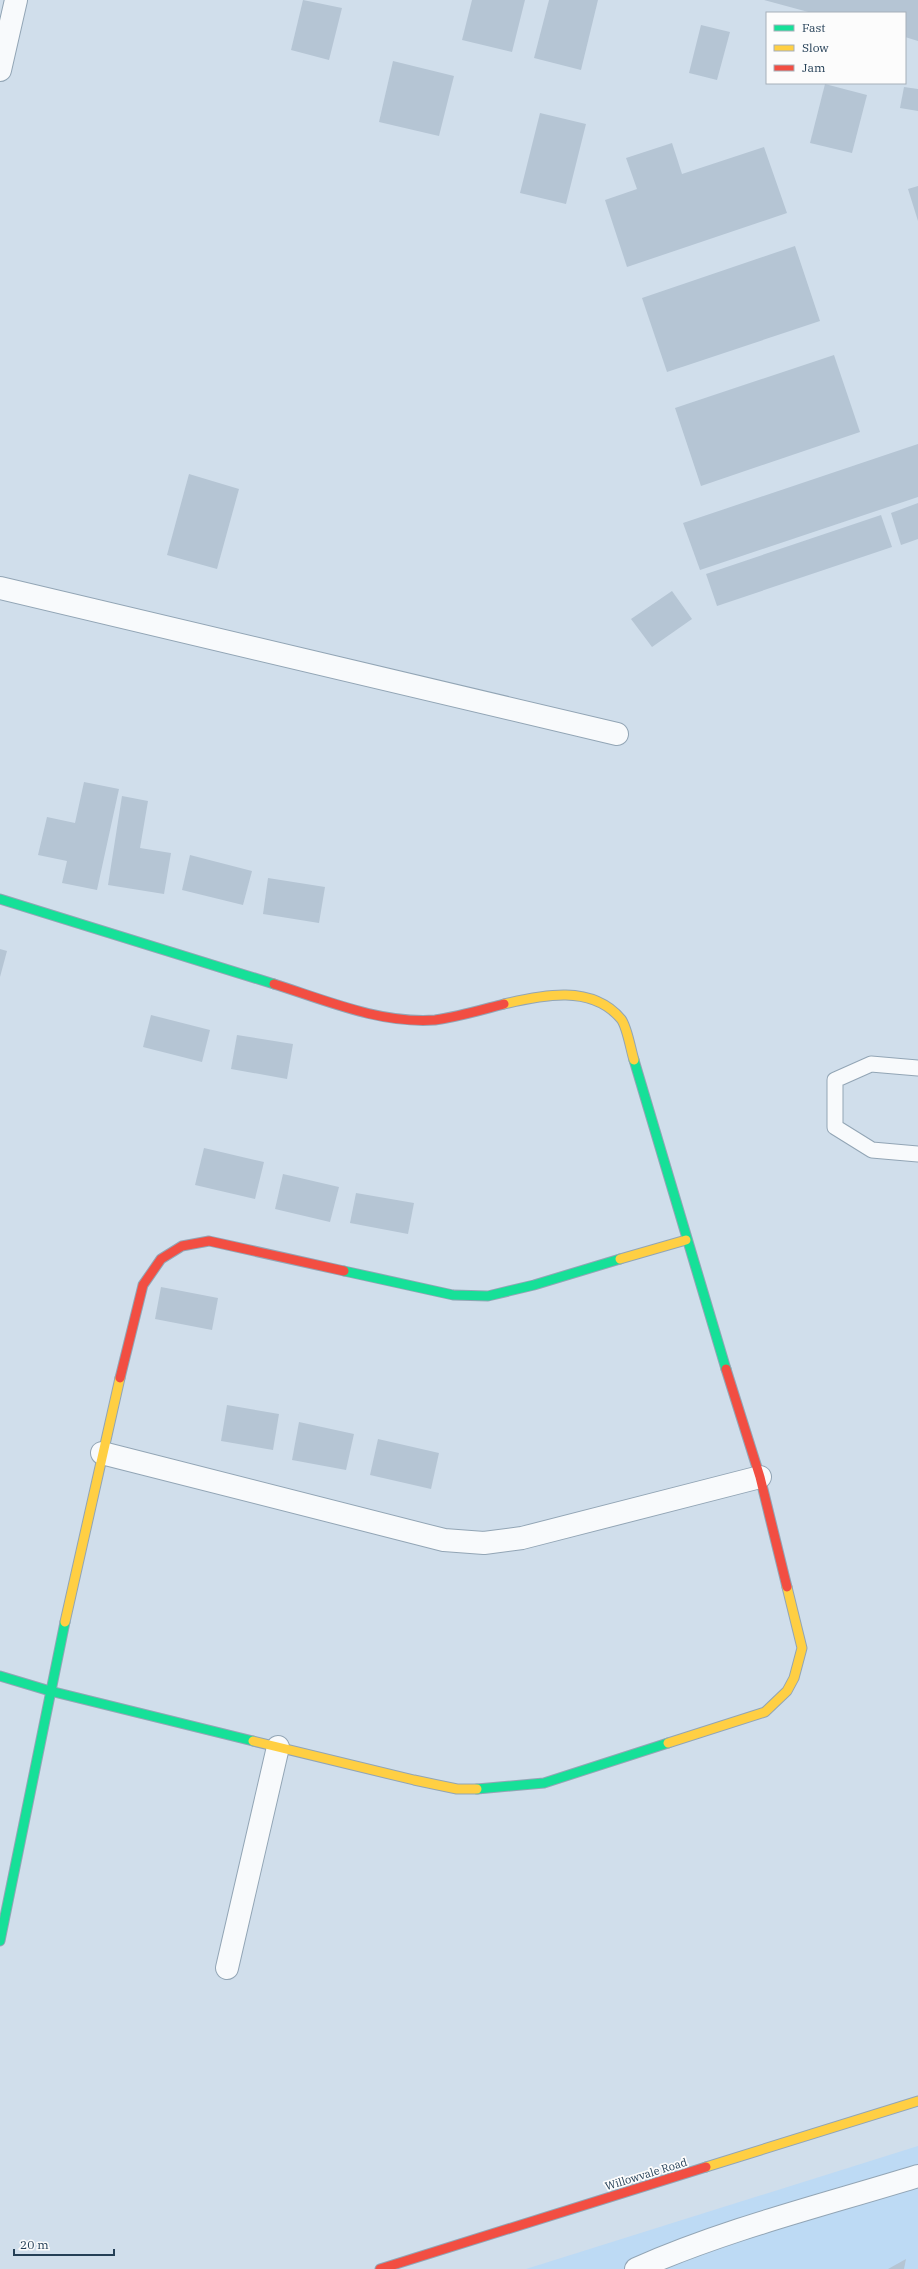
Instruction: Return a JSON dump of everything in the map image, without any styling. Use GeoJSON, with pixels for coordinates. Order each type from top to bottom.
{"type":"FeatureCollection","features":[{"type":"Feature","properties":{"kind":"street"},"geometry":{"type":"LineString","coordinates":[[0,70],[16,0]]}},
{"type":"Feature","properties":{"kind":"street"},"geometry":{"type":"LineString","coordinates":[[0,588],[617,734]]}},
{"type":"Feature","properties":{"kind":"street"},"geometry":{"type":"LineString","coordinates":[[0,899],[368,1013],[406,1020],[445,1019],[546,995],[571,994],[601,1003],[622,1020],[686,1240],[760,1477],[802,1648],[797,1674],[786,1694],[765,1712],[544,1783],[501,1788],[457,1788],[278,1748],[50,1691],[0,1676]]}},
{"type":"Feature","properties":{"kind":"street"},"geometry":{"type":"LineString","coordinates":[[0,1941],[50,1691],[102,1453],[143,1285],[161,1259],[182,1246],[209,1242],[453,1295],[488,1296],[534,1285],[686,1240]]}},
{"type":"Feature","properties":{"kind":"street"},"geometry":{"type":"LineString","coordinates":[[102,1453],[444,1540],[484,1543],[522,1538],[760,1477]]}},
{"type":"Feature","properties":{"kind":"street"},"geometry":{"type":"LineString","coordinates":[[227,1968],[278,1748]]}},
{"type":"Feature","properties":{"kind":"street","name":"Willowvale Road"},"geometry":{"type":"LineString","coordinates":[[380,2269],[918,2101]]}},
{"type":"Feature","properties":{"kind":"street"},"geometry":{"type":"LineString","coordinates":[[636,2269],[669,2254],[740,2230],[918,2176]]}},
{"type":"Feature","properties":{"kind":"lane"},"geometry":{"type":"LineString","coordinates":[[918,1068],[871,1064],[834,1080],[835,1127],[872,1150],[918,1154]]}},
{"type":"Feature","properties":{"kind":"shaded area"},"geometry":{"type":"Polygon","coordinates":[[[918,2146],[918,2269],[526,2269],[918,2146]]]}},
{"type":"Feature","properties":{"kind":"building"},"geometry":{"type":"Polygon","coordinates":[[[303,0],[342,8],[329,60],[291,50],[303,0]]]}},
{"type":"Feature","properties":{"kind":"building"},"geometry":{"type":"Polygon","coordinates":[[[472,0],[525,0],[512,52],[462,40],[472,0]]]}},
{"type":"Feature","properties":{"kind":"building"},"geometry":{"type":"Polygon","coordinates":[[[549,0],[598,0],[581,70],[534,58],[549,0]]]}},
{"type":"Feature","properties":{"kind":"building"},"geometry":{"type":"Polygon","coordinates":[[[764,0],[918,0],[918,41],[906,37],[906,12],[808,12],[764,0]]]}},
{"type":"Feature","properties":{"kind":"building"},"geometry":{"type":"Polygon","coordinates":[[[701,25],[730,32],[717,80],[689,73],[701,25]]]}},
{"type":"Feature","properties":{"kind":"building"},"geometry":{"type":"Polygon","coordinates":[[[393,61],[454,76],[439,136],[379,122],[393,61]]]}},
{"type":"Feature","properties":{"kind":"building"},"geometry":{"type":"Polygon","coordinates":[[[825,84],[867,95],[852,153],[810,143],[825,84]]]}},
{"type":"Feature","properties":{"kind":"building"},"geometry":{"type":"Polygon","coordinates":[[[904,87],[918,89],[918,111],[900,108],[904,87]]]}},
{"type":"Feature","properties":{"kind":"building"},"geometry":{"type":"Polygon","coordinates":[[[540,113],[586,124],[566,204],[520,193],[540,113]]]}},
{"type":"Feature","properties":{"kind":"building"},"geometry":{"type":"Polygon","coordinates":[[[672,143],[682,174],[764,147],[787,213],[627,267],[605,200],[637,189],[626,158],[672,143]]]}},
{"type":"Feature","properties":{"kind":"building"},"geometry":{"type":"Polygon","coordinates":[[[918,186],[918,221],[908,189],[918,186]]]}},
{"type":"Feature","properties":{"kind":"building"},"geometry":{"type":"Polygon","coordinates":[[[795,246],[820,321],[667,372],[642,298],[795,246]]]}},
{"type":"Feature","properties":{"kind":"building"},"geometry":{"type":"Polygon","coordinates":[[[834,355],[860,432],[701,486],[675,408],[834,355]]]}},
{"type":"Feature","properties":{"kind":"building"},"geometry":{"type":"Polygon","coordinates":[[[918,444],[918,497],[700,570],[683,523],[918,444]]]}},
{"type":"Feature","properties":{"kind":"building"},"geometry":{"type":"Polygon","coordinates":[[[189,474],[239,489],[217,569],[167,555],[189,474]]]}},
{"type":"Feature","properties":{"kind":"building"},"geometry":{"type":"Polygon","coordinates":[[[918,503],[918,539],[901,545],[891,513],[918,503]]]}},
{"type":"Feature","properties":{"kind":"building"},"geometry":{"type":"Polygon","coordinates":[[[881,515],[892,547],[717,606],[706,574],[881,515]]]}},
{"type":"Feature","properties":{"kind":"building"},"geometry":{"type":"Polygon","coordinates":[[[672,591],[692,619],[652,647],[631,619],[672,591]]]}},
{"type":"Feature","properties":{"kind":"building"},"geometry":{"type":"Polygon","coordinates":[[[84,782],[119,789],[97,890],[62,883],[67,861],[38,855],[47,817],[75,823],[84,782]]]}},
{"type":"Feature","properties":{"kind":"building"},"geometry":{"type":"Polygon","coordinates":[[[122,796],[148,801],[140,848],[171,853],[164,894],[108,885],[122,796]]]}},
{"type":"Feature","properties":{"kind":"building"},"geometry":{"type":"Polygon","coordinates":[[[190,855],[252,871],[243,905],[182,890],[190,855]]]}},
{"type":"Feature","properties":{"kind":"building"},"geometry":{"type":"Polygon","coordinates":[[[268,878],[325,887],[319,923],[263,914],[268,878]]]}},
{"type":"Feature","properties":{"kind":"building"},"geometry":{"type":"Polygon","coordinates":[[[0,949],[7,951],[0,977],[0,949]]]}},
{"type":"Feature","properties":{"kind":"building"},"geometry":{"type":"Polygon","coordinates":[[[151,1015],[210,1030],[202,1062],[143,1047],[151,1015]]]}},
{"type":"Feature","properties":{"kind":"building"},"geometry":{"type":"Polygon","coordinates":[[[237,1035],[293,1044],[287,1079],[231,1069],[237,1035]]]}},
{"type":"Feature","properties":{"kind":"building"},"geometry":{"type":"Polygon","coordinates":[[[204,1148],[264,1162],[255,1199],[195,1185],[204,1148]]]}},
{"type":"Feature","properties":{"kind":"building"},"geometry":{"type":"Polygon","coordinates":[[[283,1174],[339,1187],[330,1222],[275,1209],[283,1174]]]}},
{"type":"Feature","properties":{"kind":"building"},"geometry":{"type":"Polygon","coordinates":[[[356,1193],[414,1203],[408,1234],[350,1223],[356,1193]]]}},
{"type":"Feature","properties":{"kind":"building"},"geometry":{"type":"Polygon","coordinates":[[[161,1287],[218,1298],[212,1330],[155,1319],[161,1287]]]}},
{"type":"Feature","properties":{"kind":"building"},"geometry":{"type":"Polygon","coordinates":[[[227,1405],[279,1414],[273,1450],[221,1441],[227,1405]]]}},
{"type":"Feature","properties":{"kind":"building"},"geometry":{"type":"Polygon","coordinates":[[[299,1422],[354,1434],[346,1470],[292,1460],[299,1422]]]}},
{"type":"Feature","properties":{"kind":"building"},"geometry":{"type":"Polygon","coordinates":[[[378,1439],[439,1453],[431,1489],[370,1475],[378,1439]]]}},
{"type":"Feature","properties":{"kind":"building"},"geometry":{"type":"Polygon","coordinates":[[[906,2259],[904,2269],[888,2269],[906,2259]]]}},
{"type":"Feature","properties":{"kind":"traffic: fast"},"geometry":{"type":"LineString","coordinates":[[0,899],[274,984]]}},
{"type":"Feature","properties":{"kind":"traffic: fast"},"geometry":{"type":"LineString","coordinates":[[634,1060],[726,1369]]}},
{"type":"Feature","properties":{"kind":"traffic: fast"},"geometry":{"type":"LineString","coordinates":[[344,1271],[453,1295],[488,1296],[534,1285],[620,1259]]}},
{"type":"Feature","properties":{"kind":"traffic: fast"},"geometry":{"type":"LineString","coordinates":[[0,1941],[65,1622]]}},
{"type":"Feature","properties":{"kind":"traffic: fast"},"geometry":{"type":"LineString","coordinates":[[0,1676],[50,1691],[253,1741]]}},
{"type":"Feature","properties":{"kind":"traffic: fast"},"geometry":{"type":"LineString","coordinates":[[477,1789],[544,1783],[668,1743]]}},
{"type":"Feature","properties":{"kind":"traffic: slow"},"geometry":{"type":"LineString","coordinates":[[504,1004],[534,998],[566,995],[581,996],[596,1001],[609,1008],[623,1022],[634,1060]]}},
{"type":"Feature","properties":{"kind":"traffic: slow"},"geometry":{"type":"LineString","coordinates":[[620,1259],[686,1240]]}},
{"type":"Feature","properties":{"kind":"traffic: slow"},"geometry":{"type":"LineString","coordinates":[[65,1622],[120,1378]]}},
{"type":"Feature","properties":{"kind":"traffic: slow"},"geometry":{"type":"LineString","coordinates":[[668,1743],[765,1712],[787,1691],[794,1678],[802,1648],[787,1587]]}},
{"type":"Feature","properties":{"kind":"traffic: slow"},"geometry":{"type":"LineString","coordinates":[[253,1741],[414,1780],[457,1789],[477,1789]]}},
{"type":"Feature","properties":{"kind":"traffic: slow"},"geometry":{"type":"LineString","coordinates":[[706,2167],[918,2101]]}},
{"type":"Feature","properties":{"kind":"traffic: jam"},"geometry":{"type":"LineString","coordinates":[[274,984],[353,1010],[373,1015],[414,1020],[444,1019],[504,1004]]}},
{"type":"Feature","properties":{"kind":"traffic: jam"},"geometry":{"type":"LineString","coordinates":[[120,1378],[143,1285],[161,1259],[182,1246],[209,1241],[344,1271]]}},
{"type":"Feature","properties":{"kind":"traffic: jam"},"geometry":{"type":"LineString","coordinates":[[726,1369],[760,1477],[787,1587]]}},
{"type":"Feature","properties":{"kind":"traffic: jam"},"geometry":{"type":"LineString","coordinates":[[380,2269],[706,2167]]}}]}
